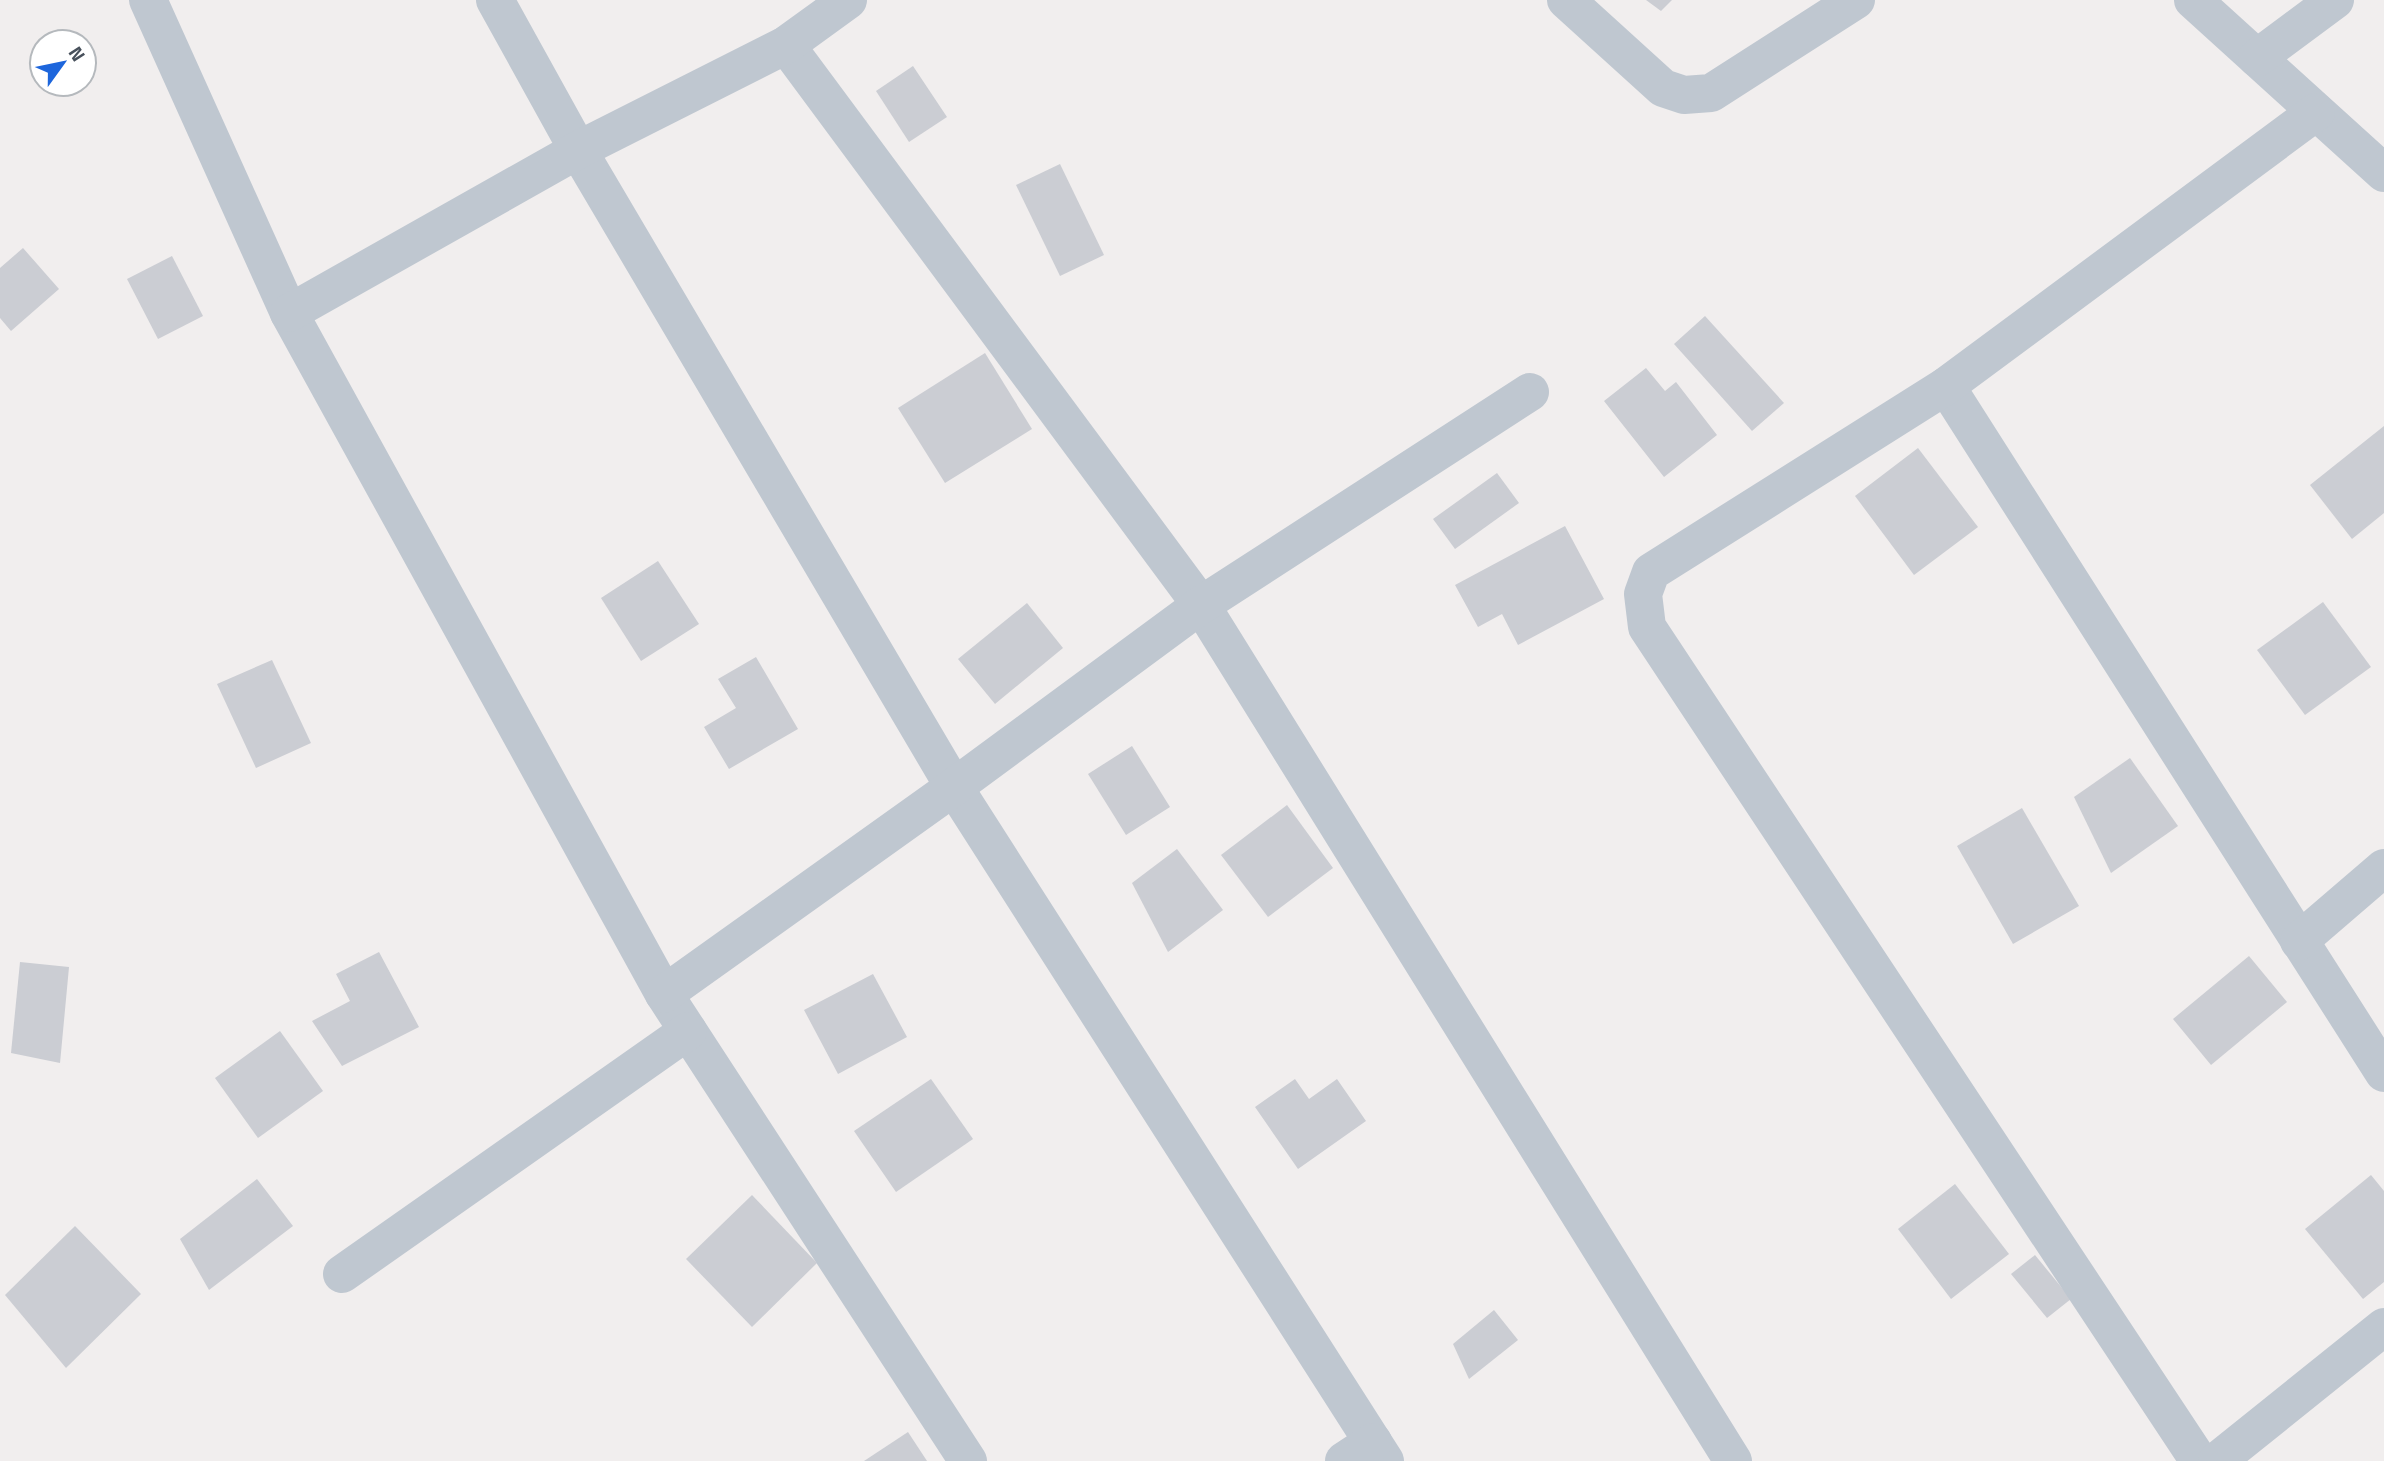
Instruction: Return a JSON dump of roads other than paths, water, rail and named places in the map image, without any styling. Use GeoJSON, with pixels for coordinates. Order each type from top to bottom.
{"type":"FeatureCollection","features":[{"type":"Feature","properties":{"kind":"street"},"geometry":{"type":"LineString","coordinates":[[148,0],[289,313],[664,994],[968,1461]]}},
{"type":"Feature","properties":{"kind":"street"},"geometry":{"type":"LineString","coordinates":[[495,0],[578,150],[954,787],[1367,1455]]}},
{"type":"Feature","properties":{"kind":"street"},"geometry":{"type":"LineString","coordinates":[[289,313],[578,150],[786,45],[848,0]]}},
{"type":"Feature","properties":{"kind":"street"},"geometry":{"type":"LineString","coordinates":[[1566,0],[1663,88],[1684,95],[1711,93],[1856,0]]}},
{"type":"Feature","properties":{"kind":"street"},"geometry":{"type":"LineString","coordinates":[[2193,0],[2384,173]]}},
{"type":"Feature","properties":{"kind":"street"},"geometry":{"type":"LineString","coordinates":[[2257,58],[2335,0]]}},
{"type":"Feature","properties":{"kind":"street"},"geometry":{"type":"LineString","coordinates":[[786,45],[1201,605],[1733,1461]]}},
{"type":"Feature","properties":{"kind":"street"},"geometry":{"type":"LineString","coordinates":[[2199,1461],[1647,627],[1643,594],[1651,572],[1945,386],[2316,112]]}},
{"type":"Feature","properties":{"kind":"street"},"geometry":{"type":"LineString","coordinates":[[1945,386],[2384,1073]]}},
{"type":"Feature","properties":{"kind":"street"},"geometry":{"type":"LineString","coordinates":[[664,994],[954,787],[1201,605],[1530,392]]}},
{"type":"Feature","properties":{"kind":"street"},"geometry":{"type":"LineString","coordinates":[[2299,941],[2384,868]]}},
{"type":"Feature","properties":{"kind":"street"},"geometry":{"type":"LineString","coordinates":[[342,1274],[688,1031]]}},
{"type":"Feature","properties":{"kind":"street"},"geometry":{"type":"LineString","coordinates":[[2217,1461],[2384,1327]]}}]}
